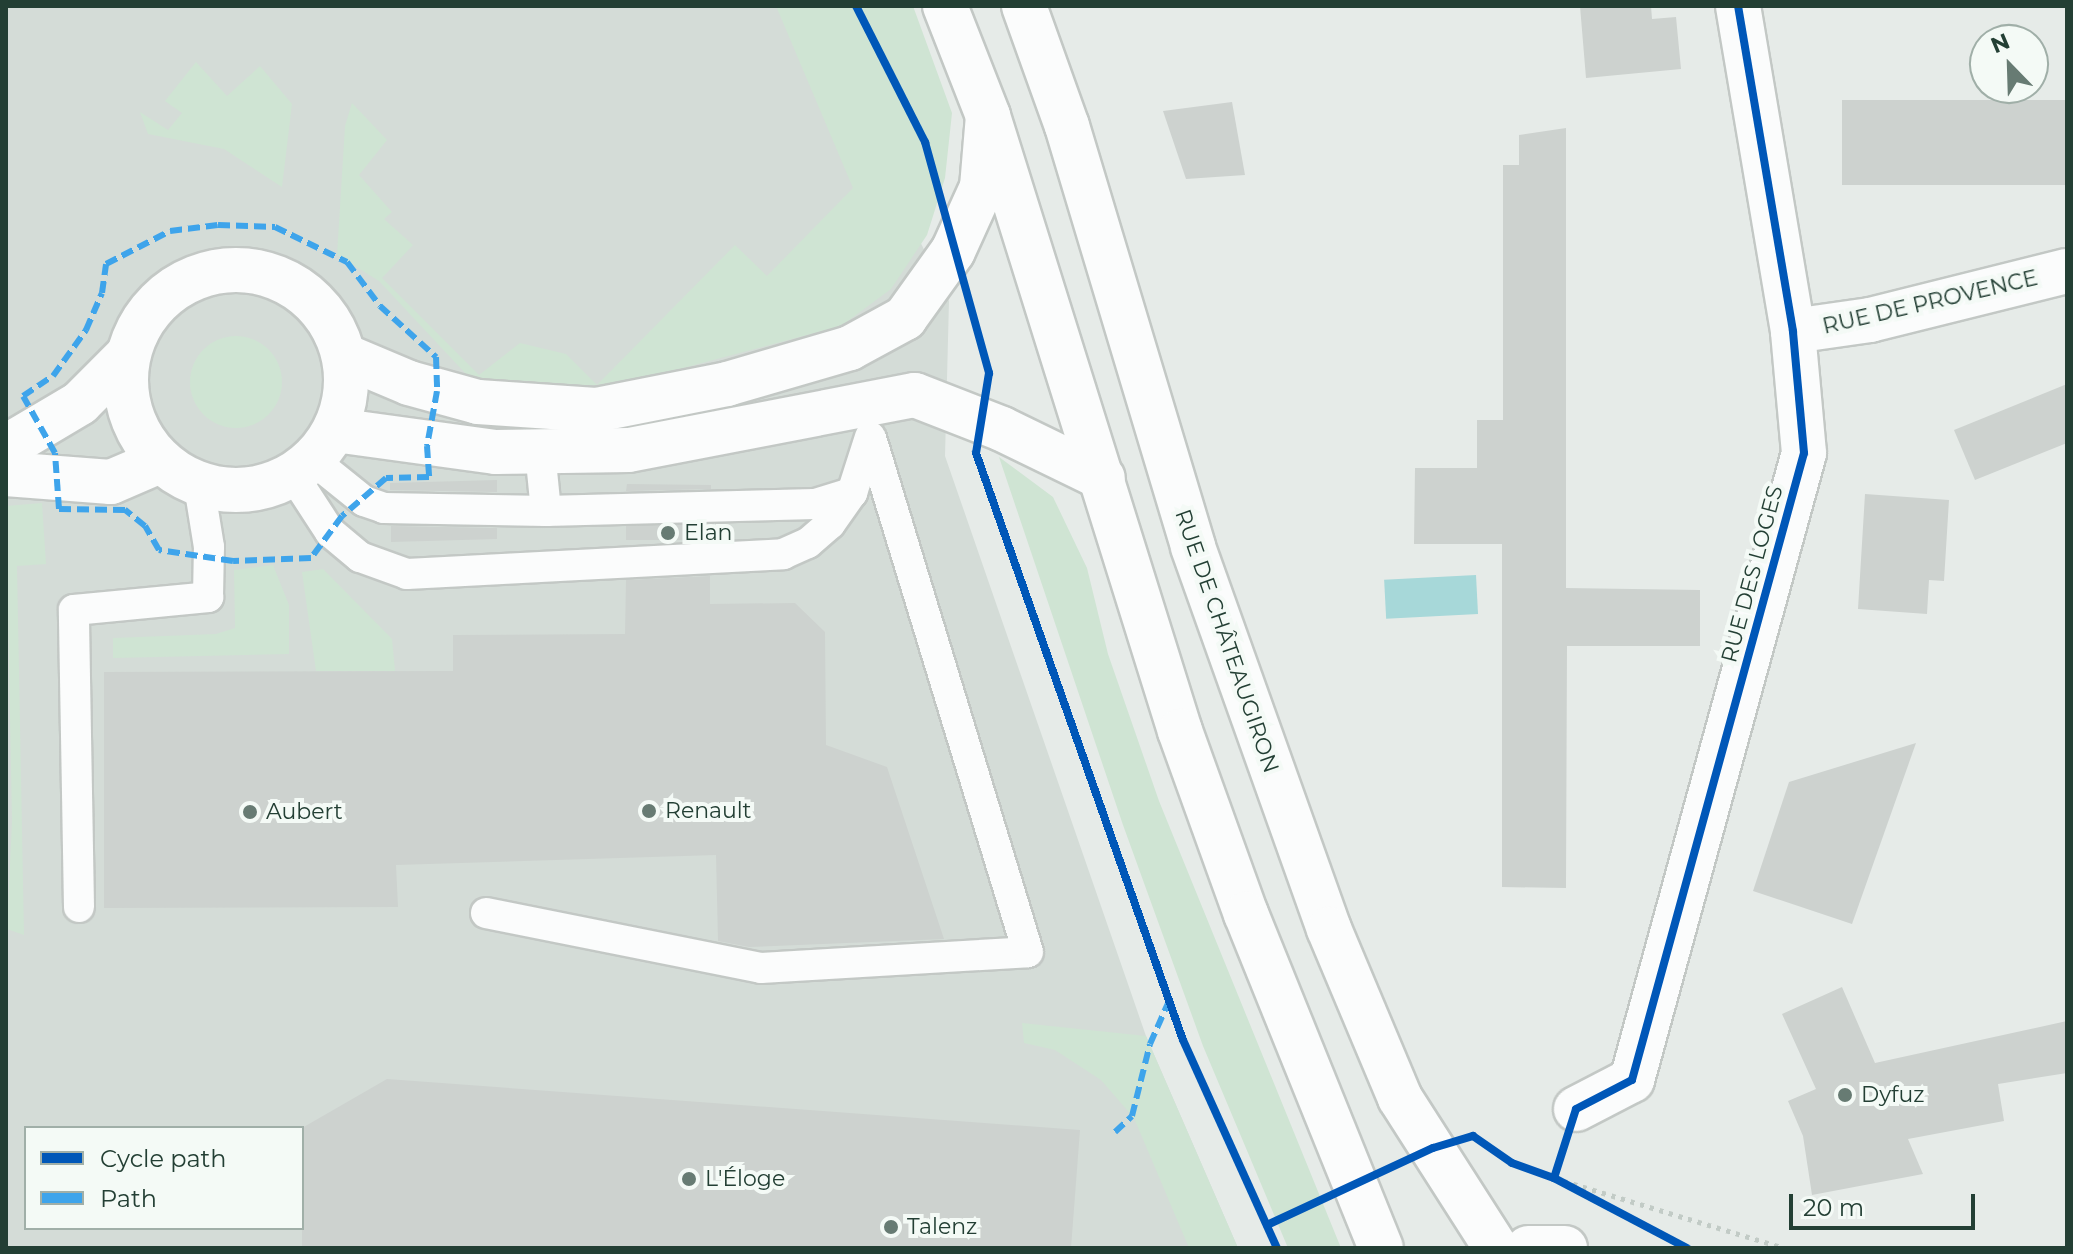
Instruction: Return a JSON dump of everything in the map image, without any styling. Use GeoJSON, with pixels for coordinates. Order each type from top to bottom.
{"type":"FeatureCollection","features":[{"type":"Feature","properties":{"kind":"street"},"geometry":{"type":"LineString","coordinates":[[945,6],[988,116],[1190,759],[1381,1248]]}},
{"type":"Feature","properties":{"kind":"street","name":"RUE DE CHÂTEAUGIRON"},"geometry":{"type":"LineString","coordinates":[[1024,6],[1067,126],[1193,547],[1324,914],[1400,1098],[1496,1248]]}},
{"type":"Feature","properties":{"kind":"street","name":"RUE DES LOGES"},"geometry":{"type":"LineString","coordinates":[[1576,1109],[1632,1080],[1804,453],[1793,331],[1738,6]]}},
{"type":"Feature","properties":{"kind":"street"},"geometry":{"type":"LineString","coordinates":[[345,356],[409,383],[478,402],[596,410],[727,384],[850,348],[905,318],[953,251],[982,187],[988,116]]}},
{"type":"Feature","properties":{"kind":"street"},"geometry":{"type":"LineString","coordinates":[[6,447],[80,403],[128,355],[158,302],[202,274],[229,270],[280,278],[303,292],[322,309],[345,356],[346,393],[314,455]]}},
{"type":"Feature","properties":{"kind":"street","name":"RUE DE PROVENCE"},"geometry":{"type":"LineString","coordinates":[[1793,331],[1870,320],[2067,271]]}},
{"type":"Feature","properties":{"kind":"street"},"geometry":{"type":"LineString","coordinates":[[128,355],[125,378],[134,423],[160,461],[199,485],[231,490],[264,487],[314,455],[427,446],[540,451],[629,450],[867,421],[915,395],[1002,429],[1103,478]]}},
{"type":"Feature","properties":{"kind":"street"},"geometry":{"type":"LineString","coordinates":[[6,474],[111,482],[160,461]]}},
{"type":"Feature","properties":{"kind":"street"},"geometry":{"type":"LineString","coordinates":[[1528,1248],[1565,1248]]}},
{"type":"Feature","properties":{"kind":"lane"},"geometry":{"type":"LineString","coordinates":[[314,455],[330,532],[360,557],[407,574],[783,554],[808,543],[830,524],[852,493],[867,421]]}},
{"type":"Feature","properties":{"kind":"lane"},"geometry":{"type":"LineString","coordinates":[[486,913],[761,968],[1028,952],[867,421]]}},
{"type":"Feature","properties":{"kind":"lane"},"geometry":{"type":"LineString","coordinates":[[540,451],[546,511]]}},
{"type":"Feature","properties":{"kind":"lane"},"geometry":{"type":"LineString","coordinates":[[314,455],[364,501],[384,508],[546,511],[815,504],[852,493]]}},
{"type":"Feature","properties":{"kind":"lane"},"geometry":{"type":"LineString","coordinates":[[79,907],[74,610],[208,597],[209,547],[199,485]]}},
{"type":"Feature","properties":{"kind":"path"},"geometry":{"type":"LineString","coordinates":[[1554,1178],[1576,1109]]}},
{"type":"Feature","properties":{"kind":"path"},"geometry":{"type":"LineString","coordinates":[[1540,1173],[1784,1248]]}},
{"type":"Feature","properties":{"kind":"path"},"geometry":{"type":"LineString","coordinates":[[1554,1178],[1607,1206]]}},
{"type":"Feature","properties":{"kind":"shaded area"},"geometry":{"type":"Polygon","coordinates":[[[6,6],[832,6],[898,196],[949,301],[945,456],[1146,1036],[1238,1248],[6,1248],[6,6]]]}},
{"type":"Feature","properties":{"kind":"green space"},"geometry":{"type":"Polygon","coordinates":[[[776,6],[913,6],[952,113],[945,178],[927,235],[891,289],[841,326],[642,379],[597,385],[735,245],[767,276],[853,188],[776,6]]]}},
{"type":"Feature","properties":{"kind":"green space"},"geometry":{"type":"Polygon","coordinates":[[[196,62],[227,96],[260,66],[292,104],[282,187],[224,149],[148,134],[140,112],[168,130],[182,113],[165,101],[196,62]]]}},
{"type":"Feature","properties":{"kind":"green space"},"geometry":{"type":"Polygon","coordinates":[[[352,103],[387,140],[359,175],[392,212],[384,219],[413,245],[382,278],[479,375],[520,343],[566,354],[597,385],[574,388],[502,384],[466,374],[379,281],[337,255],[345,126],[352,103]]]}},
{"type":"Feature","properties":{"kind":"green space"},"geometry":{"type":"Polygon","coordinates":[[[236,336],[254,339],[269,349],[279,364],[282,382],[279,400],[269,415],[254,425],[236,428],[218,425],[203,415],[193,400],[190,382],[193,364],[203,349],[218,339],[236,336]]]}},
{"type":"Feature","properties":{"kind":"green space"},"geometry":{"type":"Polygon","coordinates":[[[999,457],[1053,497],[1087,568],[1108,654],[1159,801],[1341,1248],[1288,1248],[1203,1046],[1123,825],[999,457]]]}},
{"type":"Feature","properties":{"kind":"green space"},"geometry":{"type":"Polygon","coordinates":[[[42,503],[46,564],[17,566],[24,935],[7,929],[12,821],[6,506],[42,503]]]}},
{"type":"Feature","properties":{"kind":"green space"},"geometry":{"type":"Polygon","coordinates":[[[273,565],[289,605],[289,654],[113,658],[113,638],[216,634],[235,628],[234,570],[273,565]]]}},
{"type":"Feature","properties":{"kind":"green space"},"geometry":{"type":"Polygon","coordinates":[[[323,569],[392,639],[395,671],[316,671],[302,572],[323,569]]]}},
{"type":"Feature","properties":{"kind":"green space"},"geometry":{"type":"Polygon","coordinates":[[[1022,1023],[1146,1036],[1238,1248],[1189,1248],[1134,1118],[1101,1080],[1055,1050],[1024,1043],[1022,1023]]]}},
{"type":"Feature","properties":{"kind":"water"},"geometry":{"type":"Polygon","coordinates":[[[1476,575],[1478,614],[1386,619],[1384,580],[1476,575]]]}},
{"type":"Feature","properties":{"kind":"building"},"geometry":{"type":"Polygon","coordinates":[[[1580,6],[1651,6],[1652,19],[1676,17],[1681,69],[1586,78],[1580,6]]]}},
{"type":"Feature","properties":{"kind":"building"},"geometry":{"type":"Polygon","coordinates":[[[1842,100],[1969,100],[1969,104],[2049,104],[2049,100],[2067,100],[2067,185],[1842,185],[1842,100]]]}},
{"type":"Feature","properties":{"kind":"building"},"geometry":{"type":"Polygon","coordinates":[[[1232,102],[1245,175],[1186,179],[1163,111],[1232,102]]]}},
{"type":"Feature","properties":{"kind":"building"},"geometry":{"type":"Polygon","coordinates":[[[1566,128],[1566,588],[1700,590],[1700,646],[1567,646],[1566,888],[1502,887],[1502,544],[1414,544],[1415,468],[1477,468],[1477,420],[1503,420],[1503,165],[1519,165],[1519,135],[1566,128]]]}},
{"type":"Feature","properties":{"kind":"building"},"geometry":{"type":"Polygon","coordinates":[[[2067,384],[2067,443],[1975,480],[1954,430],[2067,384]]]}},
{"type":"Feature","properties":{"kind":"building"},"geometry":{"type":"Polygon","coordinates":[[[497,480],[497,492],[390,490],[390,483],[497,480]]]}},
{"type":"Feature","properties":{"kind":"building"},"geometry":{"type":"Polygon","coordinates":[[[627,484],[711,485],[711,489],[626,491],[627,484]]]}},
{"type":"Feature","properties":{"kind":"building"},"geometry":{"type":"Polygon","coordinates":[[[1865,494],[1949,500],[1944,581],[1929,580],[1927,614],[1858,609],[1865,494]]]}},
{"type":"Feature","properties":{"kind":"building"},"geometry":{"type":"Polygon","coordinates":[[[626,525],[710,525],[710,540],[626,540],[626,525]]]}},
{"type":"Feature","properties":{"kind":"building"},"geometry":{"type":"Polygon","coordinates":[[[391,526],[497,528],[497,539],[391,542],[391,526]]]}},
{"type":"Feature","properties":{"kind":"building","name":"Renault"},"geometry":{"type":"Polygon","coordinates":[[[710,576],[710,604],[795,603],[825,632],[826,745],[887,767],[944,939],[749,947],[718,941],[716,855],[396,865],[398,907],[104,908],[104,672],[453,671],[453,635],[625,634],[626,580],[710,576]]]}},
{"type":"Feature","properties":{"kind":"building"},"geometry":{"type":"Polygon","coordinates":[[[1916,743],[1852,924],[1753,891],[1789,782],[1916,743]]]}},
{"type":"Feature","properties":{"kind":"building"},"geometry":{"type":"Polygon","coordinates":[[[1842,987],[1875,1063],[2067,1021],[2067,1073],[1998,1084],[2004,1121],[1908,1139],[1923,1174],[1812,1195],[1803,1136],[1788,1101],[1816,1089],[1782,1014],[1842,987]]]}},
{"type":"Feature","properties":{"kind":"building","name":"L'Éloge"},"geometry":{"type":"Polygon","coordinates":[[[387,1079],[1080,1130],[1071,1248],[302,1248],[304,1127],[387,1079]]]}},
{"type":"Feature","properties":{"kind":"marked path"},"geometry":{"type":"LineString","coordinates":[[218,225],[275,227],[347,262],[380,306],[436,357],[437,391],[427,446],[429,477],[386,478],[342,516],[311,558],[233,561],[159,550],[145,526],[125,510],[59,509],[55,453],[23,396],[53,376],[86,330],[102,293],[106,264],[170,231],[218,225]]}},
{"type":"Feature","properties":{"kind":"marked path"},"geometry":{"type":"LineString","coordinates":[[1115,1132],[1132,1116],[1150,1044],[1169,1001]]}},
{"type":"Feature","properties":{"kind":"cycle path"},"geometry":{"type":"LineString","coordinates":[[856,6],[925,142],[989,373],[976,453],[1183,1040],[1277,1248]]}},
{"type":"Feature","properties":{"kind":"cycle path"},"geometry":{"type":"LineString","coordinates":[[1554,1178],[1576,1109],[1632,1080],[1804,453],[1793,331],[1738,6]]}},
{"type":"Feature","properties":{"kind":"cycle path"},"geometry":{"type":"LineString","coordinates":[[1267,1225],[1433,1148],[1473,1136],[1512,1163],[1554,1178],[1687,1248]]}},
{"type":"Feature","properties":{"kind":"place","name":"Elan"},"geometry":{"type":"Point","coordinates":[668,533]}},
{"type":"Feature","properties":{"kind":"place","name":"Renault"},"geometry":{"type":"Point","coordinates":[649,811]}},
{"type":"Feature","properties":{"kind":"place","name":"Aubert"},"geometry":{"type":"Point","coordinates":[250,812]}},
{"type":"Feature","properties":{"kind":"place","name":"Dyfuz"},"geometry":{"type":"Point","coordinates":[1845,1095]}},
{"type":"Feature","properties":{"kind":"place","name":"L'Éloge"},"geometry":{"type":"Point","coordinates":[689,1179]}},
{"type":"Feature","properties":{"kind":"place","name":"Talenz"},"geometry":{"type":"Point","coordinates":[891,1227]}}]}
